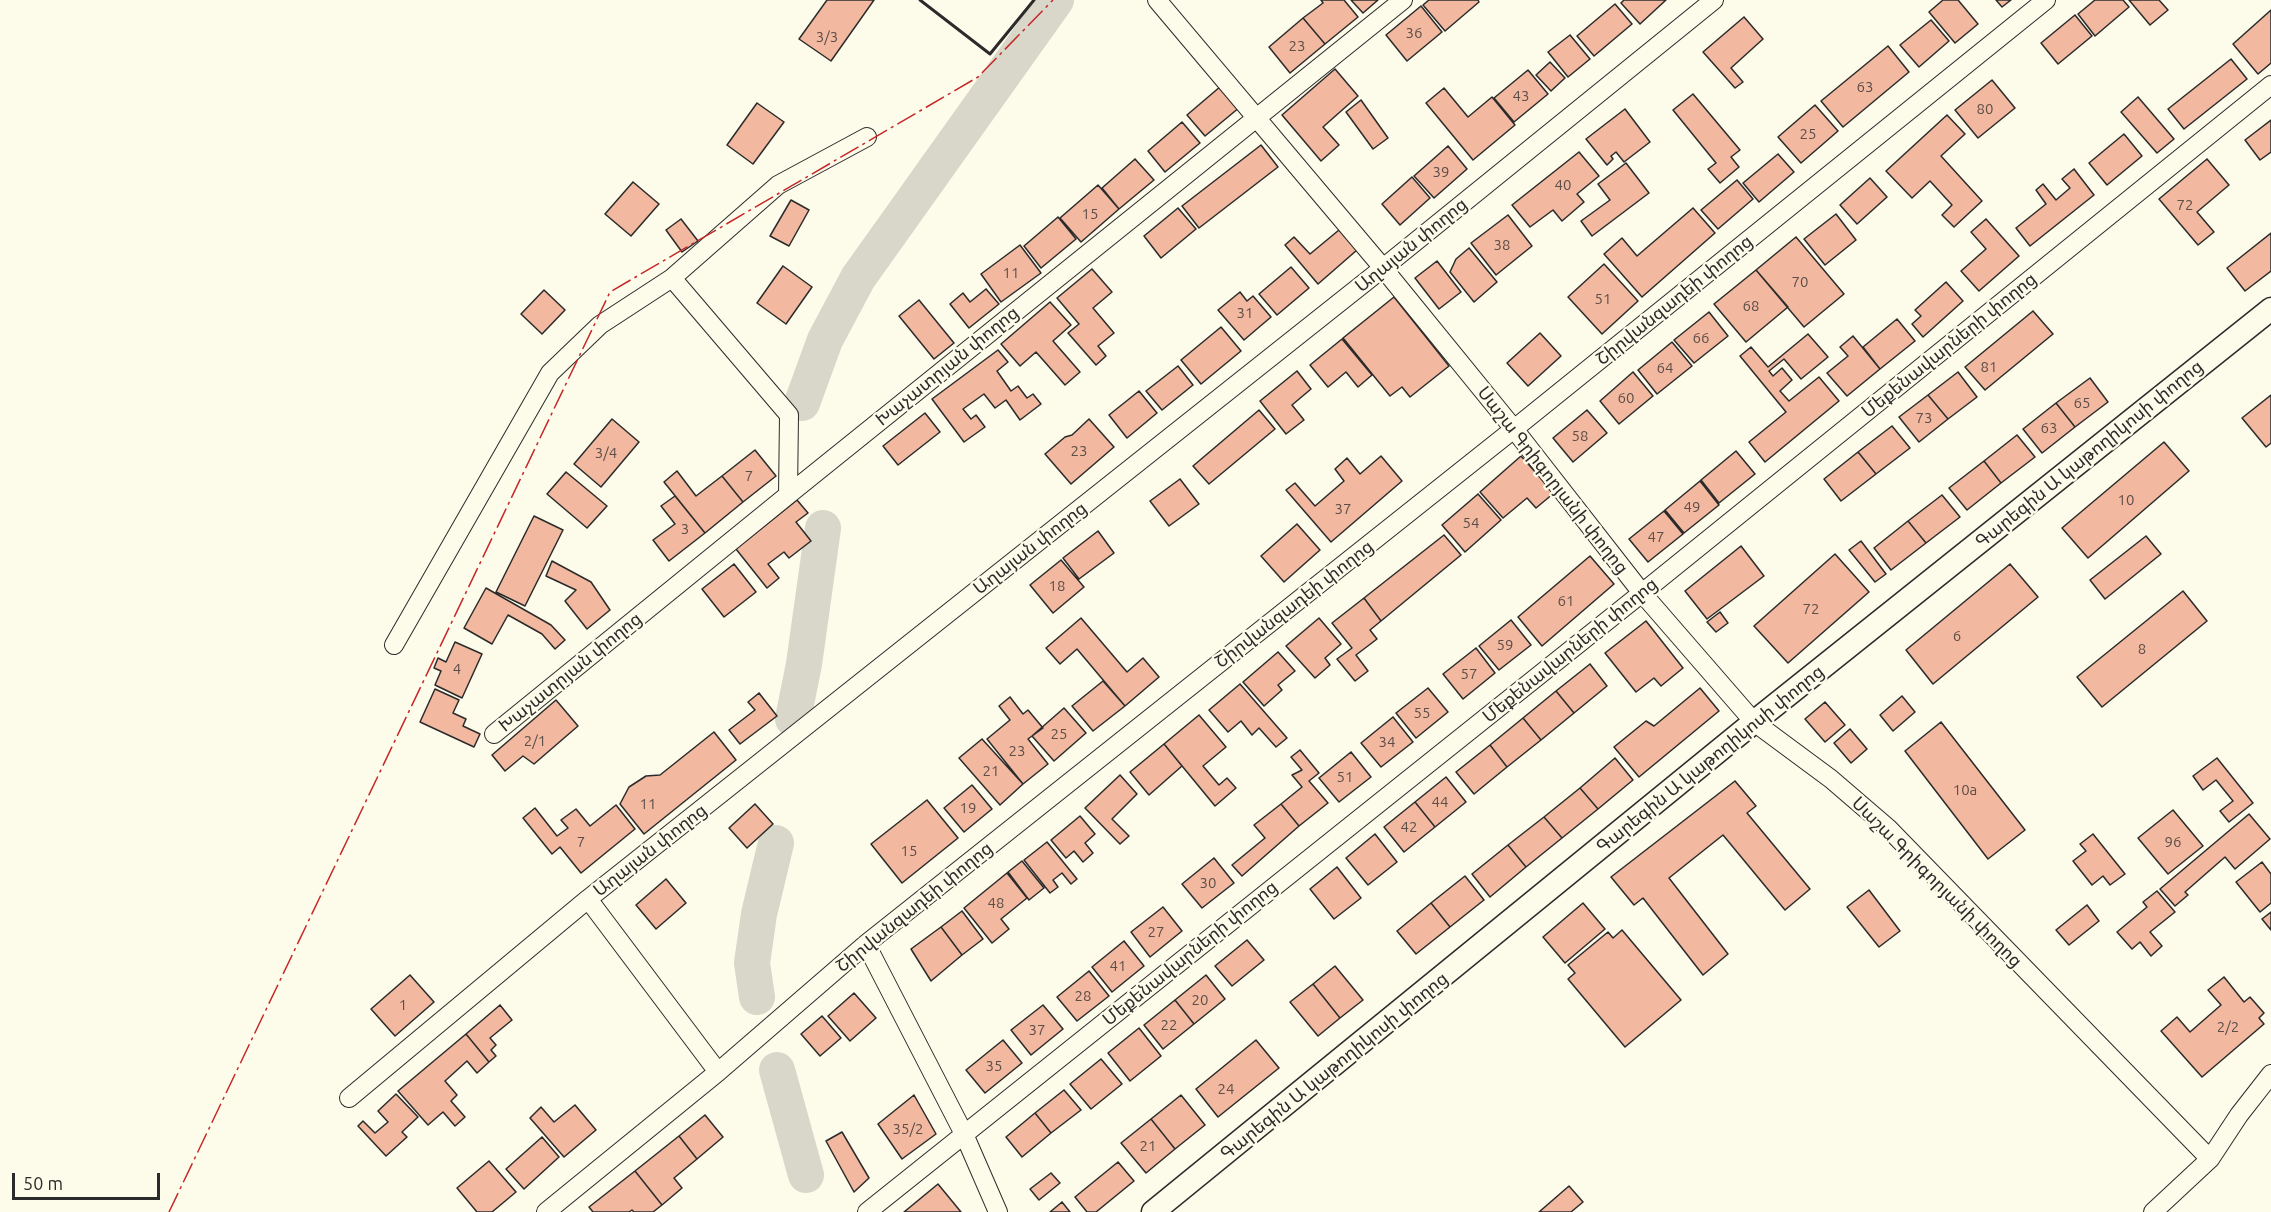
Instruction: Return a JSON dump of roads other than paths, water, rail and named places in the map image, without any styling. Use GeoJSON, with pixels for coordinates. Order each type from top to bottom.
{"type":"FeatureCollection","features":[{"type":"Feature","properties":{"kind":"street","name":"Սաշա Գրիգորյանի փողոց"},"geometry":{"type":"LineString","coordinates":[[1157,0],[1383,268],[1514,429],[1642,593],[1754,722],[1831,779],[1888,828],[2210,1159]]}},
{"type":"Feature","properties":{"kind":"street","name":"Խաչատրյան փողոց"},"geometry":{"type":"LineString","coordinates":[[494,734],[1403,0]]}},
{"type":"Feature","properties":{"kind":"street","name":"Աղայան փողոց"},"geometry":{"type":"LineString","coordinates":[[349,1098],[588,899],[1383,268],[1714,0]]}},
{"type":"Feature","properties":{"kind":"street","name":"Շիրվանզադեի փողոց"},"geometry":{"type":"LineString","coordinates":[[546,1212],[718,1072],[866,944],[1514,429],[2046,0]]}},
{"type":"Feature","properties":{"kind":"street","name":"Մեքենավարների փողոց"},"geometry":{"type":"LineString","coordinates":[[867,1212],[1642,593],[2271,85]]}},
{"type":"Feature","properties":{"kind":"street"},"geometry":{"type":"LineString","coordinates":[[394,645],[550,373],[600,325],[672,278],[778,185],[867,137]]}},
{"type":"Feature","properties":{"kind":"street"},"geometry":{"type":"LineString","coordinates":[[672,278],[789,415],[788,495]]}},
{"type":"Feature","properties":{"kind":"street","name":"Գարեգին Ա կաթողիկոսի փողոց"},"geometry":{"type":"LineString","coordinates":[[1153,1212],[1754,722],[2271,309]]}},
{"type":"Feature","properties":{"kind":"street"},"geometry":{"type":"LineString","coordinates":[[588,899],[718,1072]]}},
{"type":"Feature","properties":{"kind":"street"},"geometry":{"type":"LineString","coordinates":[[866,944],[963,1134],[998,1212]]}},
{"type":"Feature","properties":{"kind":"street"},"geometry":{"type":"LineString","coordinates":[[2153,1212],[2210,1159],[2264,1080],[2271,1074]]}},
{"type":"Feature","properties":{"kind":"waterway"},"geometry":{"type":"LineString","coordinates":[[802,403],[825,340],[858,278],[1056,0]]}},
{"type":"Feature","properties":{"kind":"waterway"},"geometry":{"type":"LineString","coordinates":[[793,719],[804,664],[823,528]]}},
{"type":"Feature","properties":{"kind":"waterway"},"geometry":{"type":"LineString","coordinates":[[757,997],[752,963],[759,914],[776,843]]}},
{"type":"Feature","properties":{"kind":"waterway"},"geometry":{"type":"LineString","coordinates":[[777,1070],[806,1175]]}}]}
